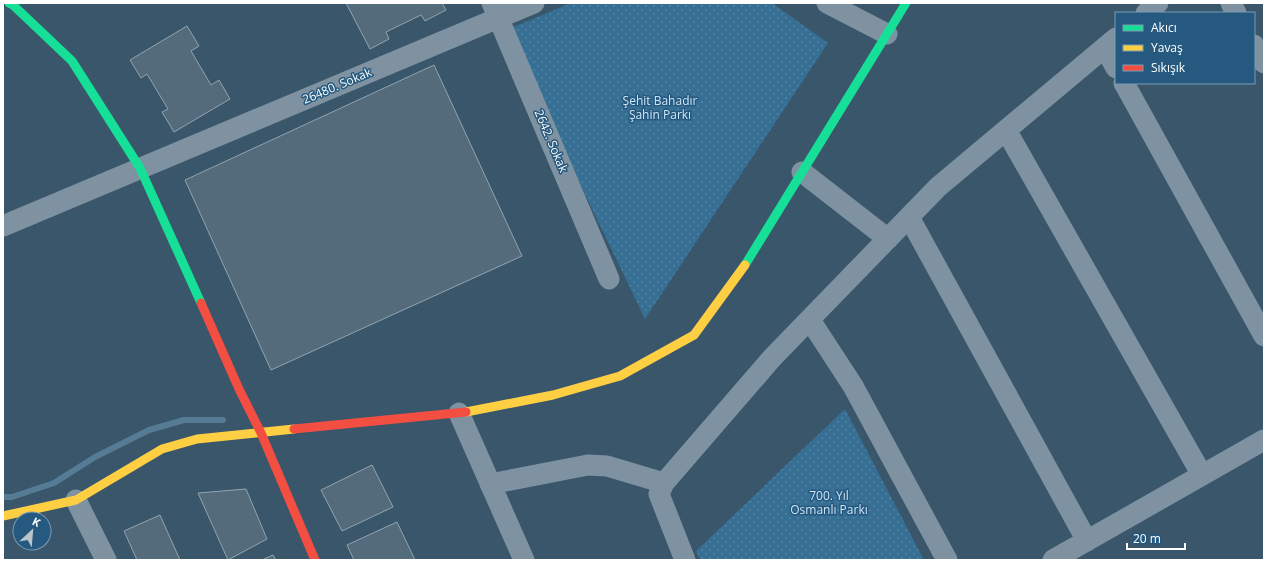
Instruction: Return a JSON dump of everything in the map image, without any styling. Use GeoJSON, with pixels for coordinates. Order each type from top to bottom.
{"type":"FeatureCollection","features":[{"type":"Feature","properties":{"kind":"street"},"geometry":{"type":"LineString","coordinates":[[9,3],[13,5],[72,61],[140,168],[239,388],[262,433],[315,560]]}},
{"type":"Feature","properties":{"kind":"street","name":"26480. Sokak"},"geometry":{"type":"LineString","coordinates":[[3,226],[140,168],[495,11],[534,3]]}},
{"type":"Feature","properties":{"kind":"street"},"geometry":{"type":"LineString","coordinates":[[827,3],[887,34]]}},
{"type":"Feature","properties":{"kind":"street"},"geometry":{"type":"LineString","coordinates":[[3,516],[76,500],[162,449],[197,439],[459,413],[552,394],[620,376],[694,335],[747,262],[906,3]]}},
{"type":"Feature","properties":{"kind":"street"},"geometry":{"type":"LineString","coordinates":[[1147,12],[1158,3]]}},
{"type":"Feature","properties":{"kind":"street"},"geometry":{"type":"LineString","coordinates":[[1231,3],[1236,12]]}},
{"type":"Feature","properties":{"kind":"street","name":"2642. Sokak"},"geometry":{"type":"LineString","coordinates":[[495,11],[609,279]]}},
{"type":"Feature","properties":{"kind":"street"},"geometry":{"type":"LineString","coordinates":[[685,560],[659,494],[664,483],[772,358],[938,187],[1110,43],[1115,64]]}},
{"type":"Feature","properties":{"kind":"street"},"geometry":{"type":"LineString","coordinates":[[1255,47],[1264,63]]}},
{"type":"Feature","properties":{"kind":"street"},"geometry":{"type":"LineString","coordinates":[[1125,84],[1264,336]]}},
{"type":"Feature","properties":{"kind":"street"},"geometry":{"type":"LineString","coordinates":[[1006,130],[1202,475]]}},
{"type":"Feature","properties":{"kind":"street"},"geometry":{"type":"LineString","coordinates":[[802,172],[888,238]]}},
{"type":"Feature","properties":{"kind":"street"},"geometry":{"type":"LineString","coordinates":[[909,217],[1086,541]]}},
{"type":"Feature","properties":{"kind":"street"},"geometry":{"type":"LineString","coordinates":[[810,320],[853,386],[947,560]]}},
{"type":"Feature","properties":{"kind":"street"},"geometry":{"type":"LineString","coordinates":[[459,413],[524,560]]}},
{"type":"Feature","properties":{"kind":"street"},"geometry":{"type":"LineString","coordinates":[[1053,560],[1264,440]]}},
{"type":"Feature","properties":{"kind":"street"},"geometry":{"type":"LineString","coordinates":[[490,484],[588,465],[607,466],[664,483]]}},
{"type":"Feature","properties":{"kind":"street"},"geometry":{"type":"LineString","coordinates":[[76,500],[106,560]]}},
{"type":"Feature","properties":{"kind":"green space","name":"Şehit Bahadır Şahin Parkı"},"geometry":{"type":"Polygon","coordinates":[[[571,3],[772,3],[828,43],[645,319],[506,30],[571,3]]]}},
{"type":"Feature","properties":{"kind":"green space","name":"700. Yıl Osmanlı Parkı"},"geometry":{"type":"Polygon","coordinates":[[[845,409],[924,560],[700,560],[696,551],[845,409]]]}},
{"type":"Feature","properties":{"kind":"building"},"geometry":{"type":"Polygon","coordinates":[[[346,3],[442,3],[446,10],[425,21],[421,15],[386,32],[389,39],[370,49],[346,3]]]}},
{"type":"Feature","properties":{"kind":"building"},"geometry":{"type":"Polygon","coordinates":[[[187,26],[199,46],[191,51],[211,85],[219,80],[230,99],[174,132],[162,112],[168,109],[147,74],[141,78],[130,60],[187,26]]]}},
{"type":"Feature","properties":{"kind":"building"},"geometry":{"type":"Polygon","coordinates":[[[434,65],[522,256],[271,370],[185,180],[434,65]]]}},
{"type":"Feature","properties":{"kind":"building"},"geometry":{"type":"Polygon","coordinates":[[[372,465],[393,507],[342,531],[321,490],[372,465]]]}},
{"type":"Feature","properties":{"kind":"building"},"geometry":{"type":"Polygon","coordinates":[[[246,489],[267,539],[228,560],[198,493],[246,489]]]}},
{"type":"Feature","properties":{"kind":"building"},"geometry":{"type":"Polygon","coordinates":[[[160,515],[180,560],[137,560],[124,531],[160,515]]]}},
{"type":"Feature","properties":{"kind":"building"},"geometry":{"type":"Polygon","coordinates":[[[397,522],[415,560],[354,560],[347,545],[397,522]]]}},
{"type":"Feature","properties":{"kind":"building"},"geometry":{"type":"Polygon","coordinates":[[[273,555],[276,560],[262,560],[273,555]]]}},
{"type":"Feature","properties":{"kind":"waterway"},"geometry":{"type":"LineString","coordinates":[[3,497],[12,497],[54,483],[95,457],[149,430],[184,420],[223,420]]}},
{"type":"Feature","properties":{"kind":"traffic: fast"},"geometry":{"type":"LineString","coordinates":[[9,3],[13,5],[72,61],[140,168],[201,303]]}},
{"type":"Feature","properties":{"kind":"traffic: fast"},"geometry":{"type":"LineString","coordinates":[[745,265],[906,3]]}},
{"type":"Feature","properties":{"kind":"traffic: slow"},"geometry":{"type":"LineString","coordinates":[[466,412],[553,395],[620,376],[694,335],[745,265]]}},
{"type":"Feature","properties":{"kind":"traffic: slow"},"geometry":{"type":"LineString","coordinates":[[3,516],[76,500],[162,449],[197,439],[294,429]]}},
{"type":"Feature","properties":{"kind":"traffic: jam"},"geometry":{"type":"LineString","coordinates":[[201,303],[239,389],[261,433],[315,560]]}},
{"type":"Feature","properties":{"kind":"traffic: jam"},"geometry":{"type":"LineString","coordinates":[[294,429],[466,412]]}}]}
